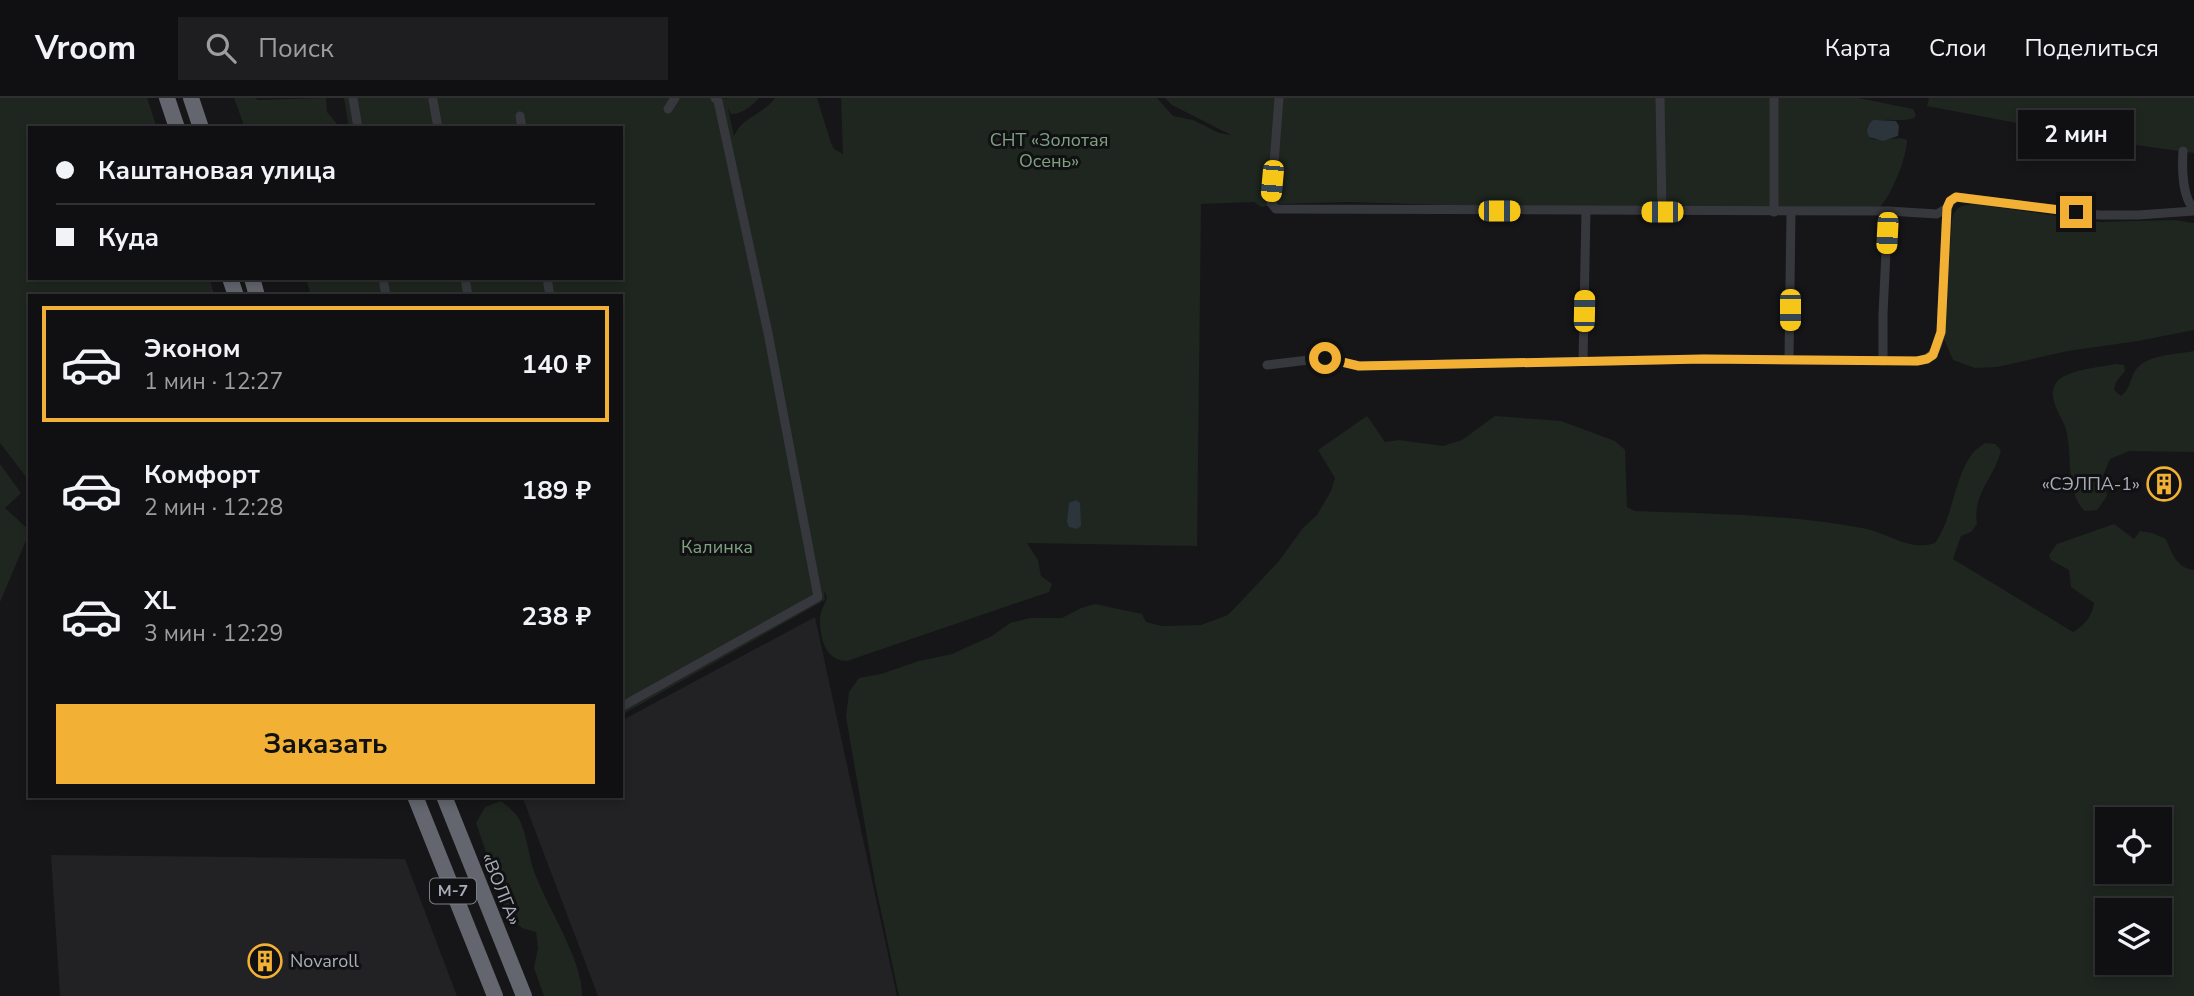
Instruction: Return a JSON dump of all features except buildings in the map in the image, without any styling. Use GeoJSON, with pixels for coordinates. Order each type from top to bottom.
{"type":"FeatureCollection","features":[{"type":"Feature","properties":{"kind":"highway"},"geometry":{"type":"LineString","coordinates":[[166,98],[176,126]]}},
{"type":"Feature","properties":{"kind":"highway"},"geometry":{"type":"LineString","coordinates":[[191,98],[200,126]]}},
{"type":"Feature","properties":{"kind":"highway","name":"М-7"},"geometry":{"type":"LineString","coordinates":[[416,798],[495,996]]}},
{"type":"Feature","properties":{"kind":"highway","name":"«ВОЛГА»"},"geometry":{"type":"LineString","coordinates":[[445,798],[524,996]]}},
{"type":"Feature","properties":{"kind":"street"},"geometry":{"type":"LineString","coordinates":[[353,98],[358,126]]}},
{"type":"Feature","properties":{"kind":"street"},"geometry":{"type":"LineString","coordinates":[[668,109],[675,98]]}},
{"type":"Feature","properties":{"kind":"street"},"geometry":{"type":"LineString","coordinates":[[623,704],[818,597],[738,185],[718,101],[715,98]]}},
{"type":"Feature","properties":{"kind":"street"},"geometry":{"type":"LineString","coordinates":[[1279,98],[1270,203],[1276,209],[1888,211],[1937,214],[1947,208]]}},
{"type":"Feature","properties":{"kind":"street"},"geometry":{"type":"LineString","coordinates":[[1660,98],[1662,212]]}},
{"type":"Feature","properties":{"kind":"street"},"geometry":{"type":"LineString","coordinates":[[1773,212],[1774,99]]}},
{"type":"Feature","properties":{"kind":"street"},"geometry":{"type":"LineString","coordinates":[[433,100],[438,126]]}},
{"type":"Feature","properties":{"kind":"street"},"geometry":{"type":"LineString","coordinates":[[520,116],[522,126]]}},
{"type":"Feature","properties":{"kind":"street"},"geometry":{"type":"LineString","coordinates":[[2183,151],[2182,165],[2190,206],[2194,210]]}},
{"type":"Feature","properties":{"kind":"street"},"geometry":{"type":"LineString","coordinates":[[1267,365],[1325,358],[1359,366],[1789,359],[1917,361],[1927,359],[1937,349],[1941,332],[1947,208],[1950,201],[1956,197],[2099,215],[2194,210]]}},
{"type":"Feature","properties":{"kind":"street"},"geometry":{"type":"LineString","coordinates":[[1583,361],[1586,211]]}},
{"type":"Feature","properties":{"kind":"street"},"geometry":{"type":"LineString","coordinates":[[1883,361],[1888,211]]}},
{"type":"Feature","properties":{"kind":"street"},"geometry":{"type":"LineString","coordinates":[[1789,359],[1791,212]]}},
{"type":"Feature","properties":{"kind":"shaded area"},"geometry":{"type":"Polygon","coordinates":[[[1873,120],[1896,121],[1899,126],[1898,136],[1883,141],[1869,137],[1867,128],[1873,120]]]}},
{"type":"Feature","properties":{"kind":"shaded area"},"geometry":{"type":"Polygon","coordinates":[[[1076,500],[1080,503],[1081,526],[1077,529],[1069,527],[1067,522],[1069,503],[1076,500]]]}},
{"type":"Feature","properties":{"kind":"shaded area"},"geometry":{"type":"Polygon","coordinates":[[[815,617],[897,996],[598,996],[523,798],[623,798],[623,720],[815,617]]]}},
{"type":"Feature","properties":{"kind":"shaded area"},"geometry":{"type":"Polygon","coordinates":[[[51,855],[405,859],[457,996],[60,996],[51,855]]]}},
{"type":"Feature","properties":{"kind":"green space"},"geometry":{"type":"Polygon","coordinates":[[[0,98],[147,98],[156,126],[28,126],[28,280],[210,280],[214,294],[28,294],[28,479],[0,443],[0,98]]]}},
{"type":"Feature","properties":{"kind":"green space"},"geometry":{"type":"Polygon","coordinates":[[[234,98],[326,98],[327,112],[338,125],[338,126],[244,126],[234,98]]]}},
{"type":"Feature","properties":{"kind":"green space"},"geometry":{"type":"Polygon","coordinates":[[[344,98],[759,98],[739,113],[731,114],[728,108],[734,136],[742,124],[775,98],[817,98],[831,143],[834,149],[843,154],[841,98],[1157,98],[1173,116],[1193,120],[1219,133],[1231,135],[1172,105],[1165,98],[1276,98],[1268,206],[1261,207],[1254,202],[1201,204],[1197,546],[1027,543],[1038,560],[1041,576],[1052,584],[1049,592],[847,661],[833,657],[823,641],[820,619],[827,597],[824,591],[825,600],[625,713],[623,294],[310,294],[307,280],[623,280],[623,126],[349,126],[344,98]]]}},
{"type":"Feature","properties":{"kind":"green space"},"geometry":{"type":"Polygon","coordinates":[[[1281,98],[1859,98],[1913,109],[1916,115],[1907,120],[1885,120],[1867,126],[1867,133],[1875,140],[1907,140],[1898,176],[1879,208],[1504,207],[1349,202],[1280,204],[1273,203],[1281,98]]]}},
{"type":"Feature","properties":{"kind":"green space"},"geometry":{"type":"Polygon","coordinates":[[[1929,98],[2194,98],[2194,153],[2129,144],[1927,106],[1929,98]]]}},
{"type":"Feature","properties":{"kind":"green space"},"geometry":{"type":"Polygon","coordinates":[[[1974,204],[2100,222],[2174,220],[2194,223],[2194,330],[2068,351],[1997,367],[1975,368],[1953,360],[1944,339],[1952,218],[1960,207],[1974,204]]]}},
{"type":"Feature","properties":{"kind":"green space"},"geometry":{"type":"Polygon","coordinates":[[[2194,351],[2194,452],[2129,451],[2110,459],[2103,476],[2107,496],[2097,510],[2085,511],[2079,504],[2072,485],[2066,428],[2053,396],[2056,383],[2075,372],[2116,364],[2124,365],[2125,371],[2116,382],[2114,390],[2121,396],[2135,371],[2146,361],[2194,351]]]}},
{"type":"Feature","properties":{"kind":"green space"},"geometry":{"type":"Polygon","coordinates":[[[1367,416],[1385,442],[1399,440],[1443,446],[1462,440],[1495,416],[1561,421],[1615,441],[1625,450],[1627,507],[1635,511],[1749,515],[1834,523],[1871,530],[1907,543],[1925,545],[1935,543],[1941,532],[1961,475],[1972,454],[1985,443],[1995,444],[2001,450],[1978,504],[1977,524],[1971,532],[1961,536],[1953,559],[2073,632],[2087,620],[2094,603],[2071,587],[2069,570],[2051,560],[2049,555],[2057,544],[2114,524],[2134,539],[2140,531],[2166,539],[2179,563],[2194,570],[2194,996],[899,996],[875,883],[846,717],[849,692],[859,678],[952,654],[992,636],[1010,623],[1030,618],[1062,618],[1095,604],[1142,614],[1146,622],[1162,626],[1201,625],[1228,615],[1279,561],[1303,528],[1317,515],[1335,478],[1318,450],[1367,416]]]}},
{"type":"Feature","properties":{"kind":"green space"},"geometry":{"type":"Polygon","coordinates":[[[0,464],[21,493],[5,508],[28,529],[28,536],[0,602],[0,464]]]}},
{"type":"Feature","properties":{"kind":"green space"},"geometry":{"type":"Polygon","coordinates":[[[501,801],[520,821],[533,868],[570,949],[581,981],[582,996],[544,996],[534,968],[538,948],[536,932],[522,928],[507,913],[476,823],[485,807],[501,801]]]}},
{"type":"Feature","properties":{"kind":"place","name":"«СЭЛПА-1»"},"geometry":{"type":"Point","coordinates":[2164,484]}},
{"type":"Feature","properties":{"kind":"place","name":"Novaroll"},"geometry":{"type":"Point","coordinates":[265,961]}},
{"type":"Feature","properties":{"kind":"route"},"geometry":{"type":"LineString","coordinates":[[1325,358],[1359,366],[1703,359],[1917,361],[1933,355],[1941,332],[1947,208],[1950,201],[1956,197],[2076,212]]}},
{"type":"Feature","properties":{"kind":"park label","name":"СНТ «Золотая Осень»"},"geometry":{"type":"Point","coordinates":[1049,150]}},
{"type":"Feature","properties":{"kind":"park label","name":"Калинка"},"geometry":{"type":"Point","coordinates":[717,547]}}]}
